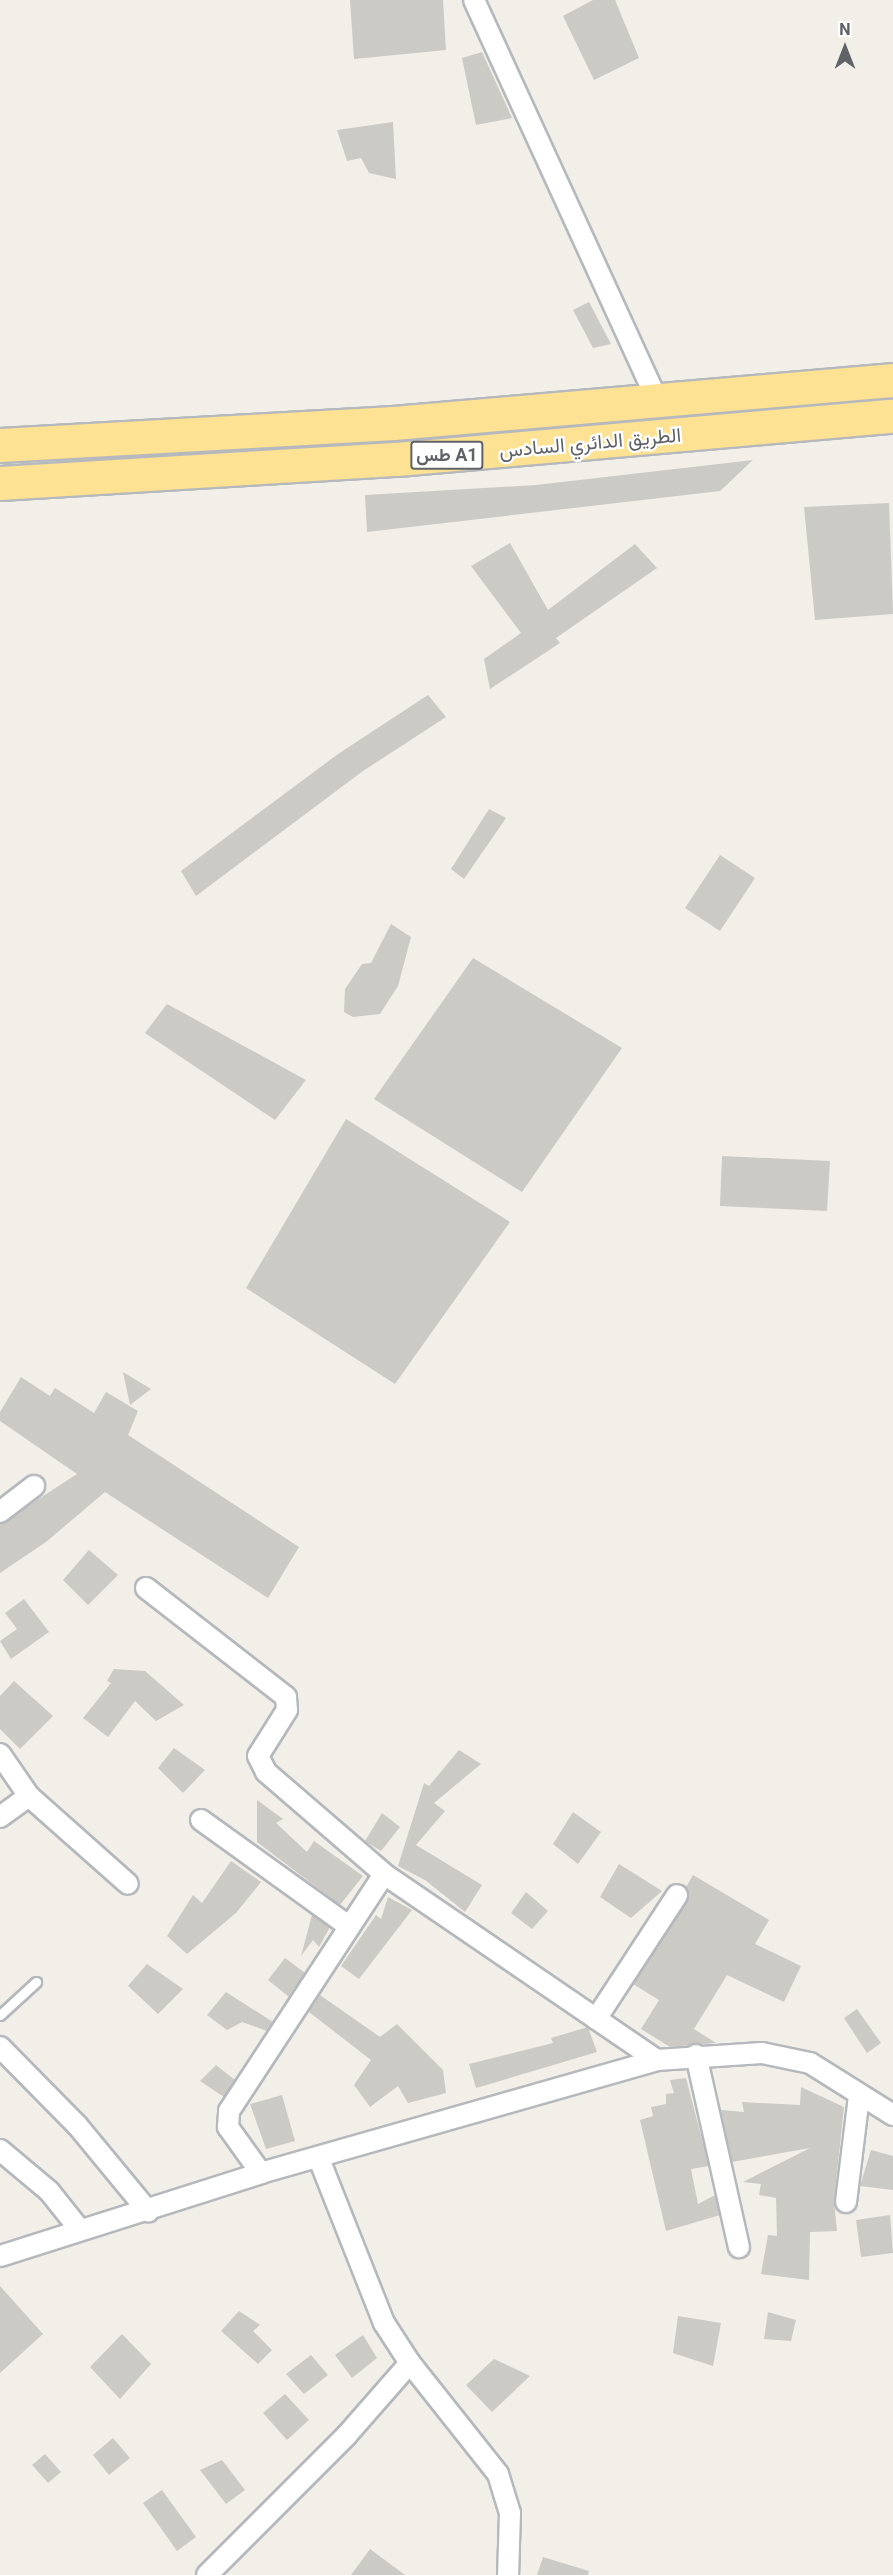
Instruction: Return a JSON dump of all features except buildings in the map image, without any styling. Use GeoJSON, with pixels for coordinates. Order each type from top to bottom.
{"type":"FeatureCollection","features":[{"type":"Feature","properties":{"kind":"highway","name":"الطريق الدائري السادس"},"geometry":{"type":"LineString","coordinates":[[0,445],[382,424],[893,380]]}},
{"type":"Feature","properties":{"kind":"highway","name":"الطريق الدائري السادس"},"geometry":{"type":"LineString","coordinates":[[0,483],[397,459],[893,416]]}},
{"type":"Feature","properties":{"kind":"street"},"geometry":{"type":"LineString","coordinates":[[474,0],[658,402]]}},
{"type":"Feature","properties":{"kind":"street"},"geometry":{"type":"LineString","coordinates":[[0,1512],[34,1486]]}},
{"type":"Feature","properties":{"kind":"street"},"geometry":{"type":"LineString","coordinates":[[146,1588],[286,1697],[287,1710],[260,1751],[261,1767],[384,1874],[657,2060]]}},
{"type":"Feature","properties":{"kind":"street"},"geometry":{"type":"LineString","coordinates":[[0,1754],[29,1796],[128,1884]]}},
{"type":"Feature","properties":{"kind":"street"},"geometry":{"type":"LineString","coordinates":[[0,1817],[29,1796]]}},
{"type":"Feature","properties":{"kind":"street"},"geometry":{"type":"LineString","coordinates":[[201,1820],[350,1928]]}},
{"type":"Feature","properties":{"kind":"street"},"geometry":{"type":"LineString","coordinates":[[261,2173],[228,2127],[229,2111],[384,1874]]}},
{"type":"Feature","properties":{"kind":"street"},"geometry":{"type":"LineString","coordinates":[[596,2019],[677,1895]]}},
{"type":"Feature","properties":{"kind":"street"},"geometry":{"type":"LineString","coordinates":[[0,2047],[77,2125],[148,2211]]}},
{"type":"Feature","properties":{"kind":"street"},"geometry":{"type":"LineString","coordinates":[[0,2256],[148,2211],[261,2173],[319,2159],[657,2060],[696,2055],[762,2053],[810,2063],[859,2096],[893,2115]]}},
{"type":"Feature","properties":{"kind":"street"},"geometry":{"type":"LineString","coordinates":[[696,2055],[739,2247]]}},
{"type":"Feature","properties":{"kind":"street"},"geometry":{"type":"LineString","coordinates":[[846,2202],[859,2096]]}},
{"type":"Feature","properties":{"kind":"street"},"geometry":{"type":"LineString","coordinates":[[0,2150],[49,2191],[80,2230]]}},
{"type":"Feature","properties":{"kind":"street"},"geometry":{"type":"LineString","coordinates":[[319,2159],[384,2323],[410,2363],[498,2474],[510,2513],[508,2575]]}},
{"type":"Feature","properties":{"kind":"street"},"geometry":{"type":"LineString","coordinates":[[207,2575],[346,2436],[410,2363]]}},
{"type":"Feature","properties":{"kind":"lane"},"geometry":{"type":"LineString","coordinates":[[0,2015],[36,1982]]}}]}
